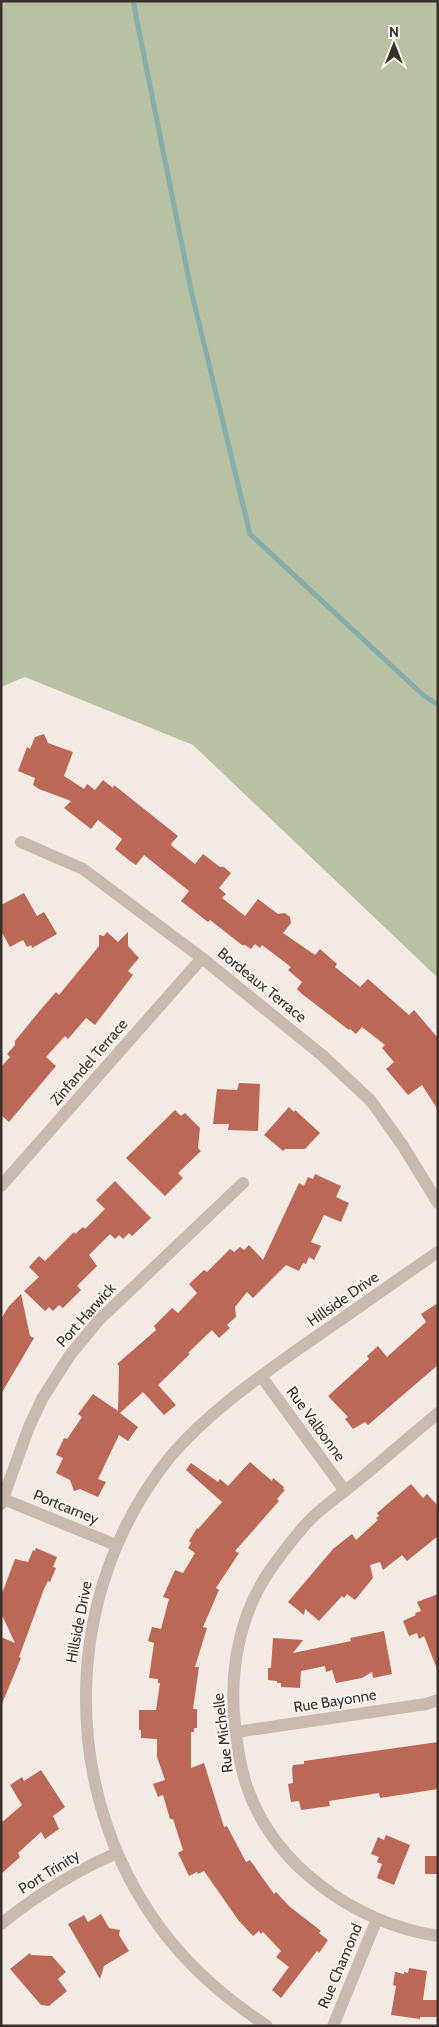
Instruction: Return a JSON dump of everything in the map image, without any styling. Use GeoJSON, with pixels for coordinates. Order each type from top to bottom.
{"type":"FeatureCollection","features":[{"type":"Feature","properties":{"kind":"street","name":"Bordeaux Terrace"},"geometry":{"type":"LineString","coordinates":[[21,842],[83,869],[202,958],[323,1056],[371,1102],[403,1146],[438,1203]]}},
{"type":"Feature","properties":{"kind":"street","name":"Zinfandel Terrace"},"geometry":{"type":"LineString","coordinates":[[1,1186],[202,958]]}},
{"type":"Feature","properties":{"kind":"street","name":"Port Harwick"},"geometry":{"type":"LineString","coordinates":[[2,1501],[28,1427],[42,1399],[70,1354],[99,1320],[243,1183]]}},
{"type":"Feature","properties":{"kind":"street","name":"Hillside Drive"},"geometry":{"type":"LineString","coordinates":[[267,2026],[221,1992],[180,1951],[145,1904],[117,1852],[96,1793],[86,1730],[86,1667],[94,1613],[116,1545],[140,1501],[171,1457],[209,1418],[261,1376],[438,1252]]}},
{"type":"Feature","properties":{"kind":"street","name":"Rue Valbonne"},"geometry":{"type":"LineString","coordinates":[[261,1376],[345,1491]]}},
{"type":"Feature","properties":{"kind":"street","name":"Rue Michelle"},"geometry":{"type":"LineString","coordinates":[[438,1413],[308,1522],[268,1572],[247,1616],[235,1663],[233,1701],[240,1763],[246,1786],[262,1818],[282,1848],[302,1870],[332,1895],[377,1919],[400,1928],[438,1936]]}},
{"type":"Feature","properties":{"kind":"street","name":"Portcarney"},"geometry":{"type":"LineString","coordinates":[[2,1501],[116,1545]]}},
{"type":"Feature","properties":{"kind":"street","name":"Rue Bayonne"},"geometry":{"type":"LineString","coordinates":[[236,1732],[426,1704],[438,1700]]}},
{"type":"Feature","properties":{"kind":"street","name":"Port Trinity"},"geometry":{"type":"LineString","coordinates":[[1,1924],[33,1898],[117,1852]]}},
{"type":"Feature","properties":{"kind":"street","name":"Rue Chamond"},"geometry":{"type":"LineString","coordinates":[[332,2026],[377,1919]]}},
{"type":"Feature","properties":{"kind":"green space"},"geometry":{"type":"Polygon","coordinates":[[[1,1],[438,1],[438,978],[193,745],[25,677],[1,687],[1,1]]]}},
{"type":"Feature","properties":{"kind":"building"},"geometry":{"type":"Polygon","coordinates":[[[44,734],[48,743],[73,752],[64,776],[84,789],[87,784],[95,790],[103,780],[113,788],[114,785],[178,836],[171,844],[172,846],[195,864],[203,854],[231,873],[219,888],[226,894],[222,898],[245,916],[258,899],[278,914],[285,913],[290,917],[291,923],[283,933],[315,955],[320,949],[337,964],[335,967],[360,987],[368,979],[409,1015],[414,1010],[438,1038],[438,1110],[422,1085],[408,1095],[386,1069],[394,1062],[382,1048],[385,1045],[362,1027],[356,1034],[349,1030],[302,994],[297,989],[302,982],[288,970],[291,967],[262,945],[260,948],[255,944],[251,949],[242,945],[210,920],[208,922],[181,901],[189,891],[144,855],[136,865],[130,861],[115,849],[122,839],[98,820],[91,829],[64,808],[71,801],[39,789],[33,785],[35,778],[18,771],[27,747],[30,749],[35,737],[44,734]]]}},
{"type":"Feature","properties":{"kind":"building"},"geometry":{"type":"Polygon","coordinates":[[[24,893],[37,916],[44,912],[57,934],[32,948],[31,945],[27,947],[23,940],[10,947],[1,931],[1,905],[24,893]]]}},
{"type":"Feature","properties":{"kind":"building"},"geometry":{"type":"Polygon","coordinates":[[[107,932],[118,942],[128,932],[128,946],[139,958],[128,971],[133,975],[95,1025],[86,1018],[68,1039],[65,1036],[46,1057],[56,1066],[9,1122],[1,1115],[1,1067],[10,1057],[7,1054],[15,1045],[15,1041],[42,1008],[56,992],[59,995],[99,946],[99,935],[104,936],[107,932]]]}},
{"type":"Feature","properties":{"kind":"building"},"geometry":{"type":"Polygon","coordinates":[[[239,1083],[260,1084],[258,1131],[228,1130],[229,1124],[213,1124],[217,1089],[237,1090],[239,1083]]]}},
{"type":"Feature","properties":{"kind":"building"},"geometry":{"type":"Polygon","coordinates":[[[289,1107],[294,1112],[295,1110],[320,1133],[305,1149],[285,1149],[283,1151],[264,1135],[289,1107]]]}},
{"type":"Feature","properties":{"kind":"building"},"geometry":{"type":"Polygon","coordinates":[[[175,1110],[181,1116],[185,1113],[200,1128],[198,1148],[201,1151],[178,1173],[183,1178],[165,1196],[126,1158],[175,1110]]]}},
{"type":"Feature","properties":{"kind":"building"},"geometry":{"type":"Polygon","coordinates":[[[315,1174],[341,1186],[336,1197],[349,1203],[341,1222],[324,1215],[311,1242],[321,1246],[314,1260],[309,1257],[306,1264],[303,1263],[299,1271],[286,1265],[253,1298],[247,1292],[235,1307],[236,1317],[227,1325],[230,1328],[219,1338],[212,1330],[158,1385],[176,1405],[164,1415],[143,1392],[120,1413],[138,1427],[128,1441],[119,1435],[98,1479],[106,1482],[98,1497],[80,1489],[74,1491],[70,1480],[56,1473],[63,1458],[56,1455],[64,1438],[67,1439],[82,1417],[78,1414],[93,1394],[118,1411],[119,1366],[117,1364],[156,1330],[154,1326],[172,1308],[178,1313],[197,1293],[189,1284],[204,1270],[207,1272],[230,1249],[234,1252],[240,1247],[244,1250],[249,1245],[263,1260],[299,1183],[304,1186],[308,1177],[313,1179],[315,1174]]]}},
{"type":"Feature","properties":{"kind":"building"},"geometry":{"type":"Polygon","coordinates":[[[115,1181],[151,1218],[132,1236],[129,1233],[123,1239],[119,1235],[115,1239],[110,1234],[89,1255],[97,1266],[77,1286],[81,1290],[63,1308],[59,1305],[53,1311],[49,1307],[45,1311],[24,1291],[39,1277],[29,1267],[39,1256],[45,1261],[74,1232],[75,1234],[83,1227],[85,1229],[105,1209],[96,1200],[115,1181]]]}},
{"type":"Feature","properties":{"kind":"building"},"geometry":{"type":"Polygon","coordinates":[[[21,1294],[30,1336],[34,1338],[1,1394],[1,1319],[9,1306],[21,1294]]]}},
{"type":"Feature","properties":{"kind":"building"},"geometry":{"type":"Polygon","coordinates":[[[438,1303],[438,1365],[368,1425],[365,1422],[353,1429],[345,1419],[348,1417],[328,1396],[369,1359],[367,1356],[378,1346],[387,1357],[426,1322],[421,1314],[438,1303]]]}},
{"type":"Feature","properties":{"kind":"building"},"geometry":{"type":"Polygon","coordinates":[[[250,1462],[272,1481],[273,1478],[285,1490],[277,1499],[279,1501],[235,1551],[239,1553],[216,1588],[219,1590],[203,1627],[207,1628],[195,1667],[199,1667],[193,1709],[197,1709],[197,1728],[194,1728],[194,1732],[191,1732],[191,1768],[204,1763],[224,1827],[227,1826],[246,1862],[250,1860],[274,1894],[276,1892],[289,1906],[321,1931],[319,1933],[328,1940],[319,1953],[317,1951],[281,1998],[272,1990],[289,1967],[276,1957],[281,1951],[263,1932],[261,1934],[259,1931],[253,1936],[239,1921],[204,1871],[189,1876],[178,1853],[183,1850],[173,1819],[170,1819],[163,1795],[158,1797],[153,1784],[165,1780],[157,1757],[157,1739],[141,1738],[141,1730],[139,1730],[139,1710],[156,1710],[160,1683],[158,1683],[158,1679],[149,1678],[154,1643],[148,1641],[152,1627],[161,1629],[169,1599],[163,1597],[175,1570],[183,1573],[195,1553],[188,1548],[191,1543],[189,1541],[197,1528],[222,1502],[186,1470],[191,1463],[218,1482],[220,1479],[228,1486],[250,1462]]]}},
{"type":"Feature","properties":{"kind":"building"},"geometry":{"type":"Polygon","coordinates":[[[411,1484],[423,1498],[427,1494],[438,1506],[438,1536],[407,1561],[402,1555],[383,1570],[380,1562],[370,1565],[373,1578],[355,1600],[347,1594],[344,1598],[342,1596],[319,1621],[305,1609],[304,1615],[288,1602],[333,1549],[352,1534],[356,1540],[378,1520],[376,1518],[379,1516],[377,1513],[411,1484]]]}},
{"type":"Feature","properties":{"kind":"building"},"geometry":{"type":"Polygon","coordinates":[[[36,1548],[57,1557],[53,1567],[56,1568],[50,1582],[48,1581],[44,1589],[19,1657],[21,1658],[1,1706],[1,1637],[15,1643],[1,1613],[1,1596],[15,1559],[28,1562],[33,1550],[35,1551],[36,1548]]]}},
{"type":"Feature","properties":{"kind":"building"},"geometry":{"type":"Polygon","coordinates":[[[438,1594],[437,1669],[424,1636],[419,1639],[417,1633],[409,1636],[403,1621],[421,1611],[417,1602],[438,1594]]]}},
{"type":"Feature","properties":{"kind":"building"},"geometry":{"type":"Polygon","coordinates":[[[384,1631],[392,1674],[373,1678],[372,1672],[362,1678],[336,1683],[332,1670],[326,1672],[325,1666],[301,1671],[300,1688],[281,1687],[281,1683],[268,1680],[268,1668],[271,1668],[273,1638],[303,1640],[293,1653],[351,1641],[350,1638],[384,1631]]]}},
{"type":"Feature","properties":{"kind":"building"},"geometry":{"type":"Polygon","coordinates":[[[438,1742],[438,1789],[380,1798],[379,1793],[329,1801],[330,1806],[301,1810],[299,1801],[291,1802],[288,1784],[293,1783],[293,1765],[304,1764],[304,1761],[438,1742]]]}},
{"type":"Feature","properties":{"kind":"building"},"geometry":{"type":"Polygon","coordinates":[[[41,1770],[65,1807],[53,1816],[59,1829],[45,1839],[41,1832],[18,1853],[20,1857],[1,1874],[1,1823],[22,1805],[10,1785],[22,1777],[24,1781],[41,1770]]]}},
{"type":"Feature","properties":{"kind":"building"},"geometry":{"type":"Polygon","coordinates":[[[386,1835],[410,1845],[394,1885],[377,1878],[382,1864],[377,1862],[379,1857],[371,1854],[378,1837],[384,1840],[386,1835]]]}},
{"type":"Feature","properties":{"kind":"building"},"geometry":{"type":"Polygon","coordinates":[[[425,1856],[438,1856],[438,1874],[425,1874],[425,1856]]]}},
{"type":"Feature","properties":{"kind":"building"},"geometry":{"type":"Polygon","coordinates":[[[101,1914],[109,1928],[120,1930],[119,1935],[129,1951],[104,1966],[100,1979],[68,1924],[84,1915],[88,1922],[101,1914]]]}},
{"type":"Feature","properties":{"kind":"building"},"geometry":{"type":"Polygon","coordinates":[[[30,1953],[31,1955],[52,1956],[66,1972],[58,1979],[67,1991],[49,2006],[41,2005],[10,1969],[30,1953]]]}},
{"type":"Feature","properties":{"kind":"building"},"geometry":{"type":"Polygon","coordinates":[[[409,1968],[427,1971],[423,2000],[438,2000],[438,2017],[420,2017],[420,2019],[391,2015],[396,1986],[393,1985],[395,1972],[408,1973],[409,1968]]]}},
{"type":"Feature","properties":{"kind":"waterway"},"geometry":{"type":"LineString","coordinates":[[133,1],[191,290],[250,534],[423,695],[438,705]]}}]}
